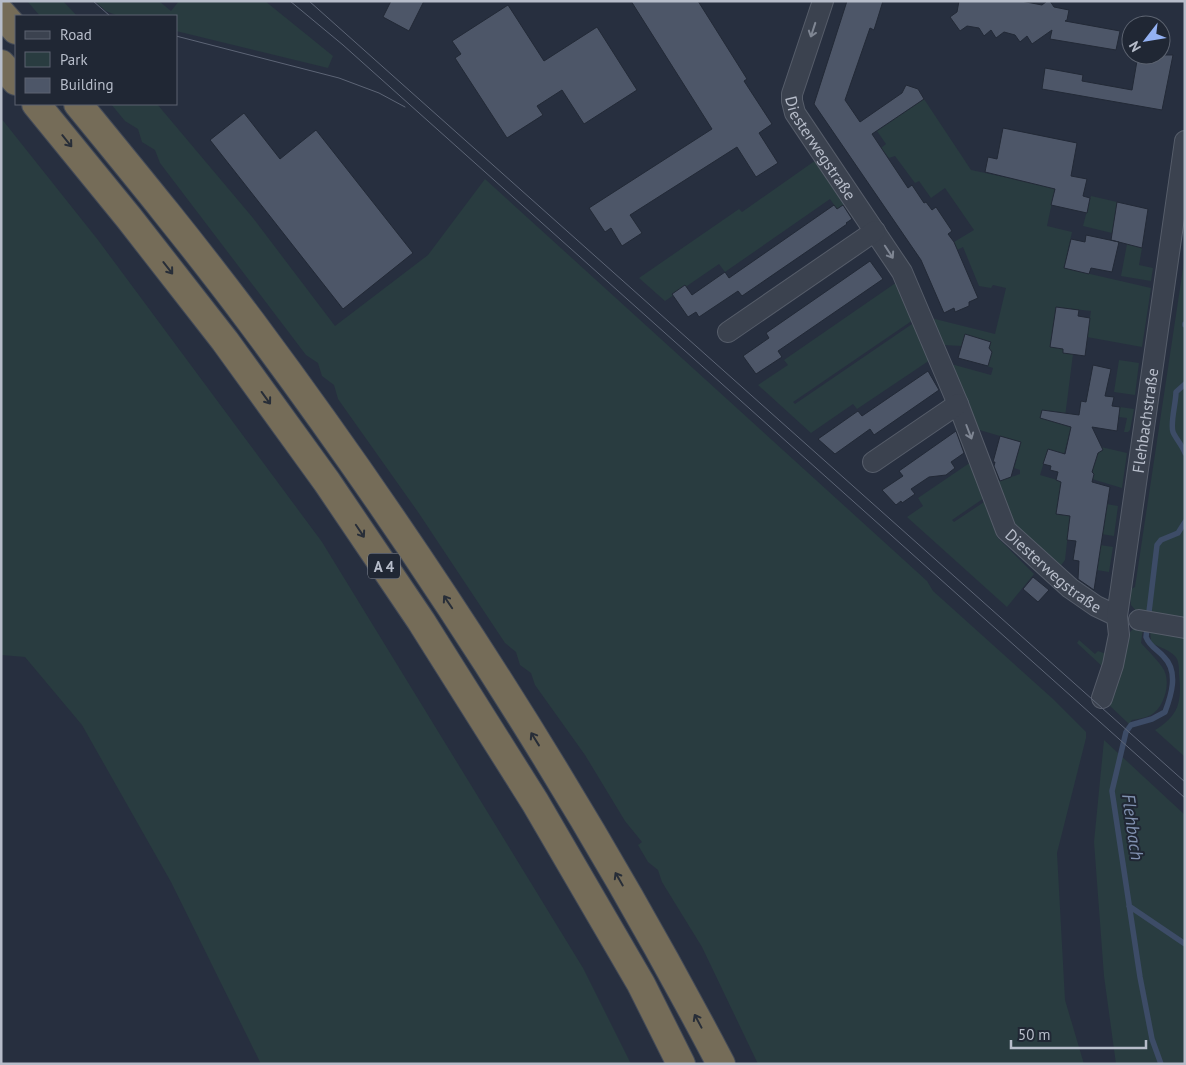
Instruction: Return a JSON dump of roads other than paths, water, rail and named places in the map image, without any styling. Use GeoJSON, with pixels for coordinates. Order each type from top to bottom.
{"type":"FeatureCollection","features":[{"type":"Feature","properties":{"kind":"highway"},"geometry":{"type":"LineString","coordinates":[[1,64],[15,80]]}},
{"type":"Feature","properties":{"kind":"highway","name":"A 4"},"geometry":{"type":"LineString","coordinates":[[37,105],[130,218],[225,341],[327,482],[415,613],[544,818],[641,984],[681,1064]]}},
{"type":"Feature","properties":{"kind":"highway","name":"A 4"},"geometry":{"type":"LineString","coordinates":[[79,105],[156,199],[251,322],[353,463],[449,604],[564,785],[670,966],[720,1064]]}},
{"type":"Feature","properties":{"kind":"street","name":"Diesterwegstraße"},"geometry":{"type":"LineString","coordinates":[[823,1],[792,94],[793,109],[902,272],[958,404],[1006,530],[1070,588],[1096,606],[1117,616]]}},
{"type":"Feature","properties":{"kind":"street","name":"Flehbachstraße"},"geometry":{"type":"LineString","coordinates":[[1102,698],[1113,665],[1119,635],[1117,616],[1185,141]]}},
{"type":"Feature","properties":{"kind":"street"},"geometry":{"type":"LineString","coordinates":[[728,332],[875,231]]}},
{"type":"Feature","properties":{"kind":"street"},"geometry":{"type":"LineString","coordinates":[[873,462],[958,404]]}},
{"type":"Feature","properties":{"kind":"street"},"geometry":{"type":"LineString","coordinates":[[1146,622],[1185,628]]}},
{"type":"Feature","properties":{"kind":"waterway","name":"Flehbach"},"geometry":{"type":"LineString","coordinates":[[1185,384],[1176,392],[1172,424],[1173,432],[1185,453]]}},
{"type":"Feature","properties":{"kind":"waterway","name":"Flehbach"},"geometry":{"type":"LineString","coordinates":[[1161,1064],[1152,1039],[1140,977],[1112,791],[1126,732],[1131,725],[1152,719],[1165,712],[1169,699],[1172,684],[1169,663],[1146,637],[1157,545],[1161,540],[1178,533],[1185,522]]}},
{"type":"Feature","properties":{"kind":"waterway"},"geometry":{"type":"LineString","coordinates":[[1129,906],[1185,944]]}},
{"type":"Feature","properties":{"kind":"tram line"},"geometry":{"type":"LineString","coordinates":[[93,1],[109,15]]}},
{"type":"Feature","properties":{"kind":"tram line"},"geometry":{"type":"LineString","coordinates":[[290,1],[343,45],[1185,798]]}},
{"type":"Feature","properties":{"kind":"tram line"},"geometry":{"type":"LineString","coordinates":[[309,1],[1185,782]]}},
{"type":"Feature","properties":{"kind":"tram line"},"geometry":{"type":"LineString","coordinates":[[178,37],[339,78],[379,93],[405,107]]}}]}
